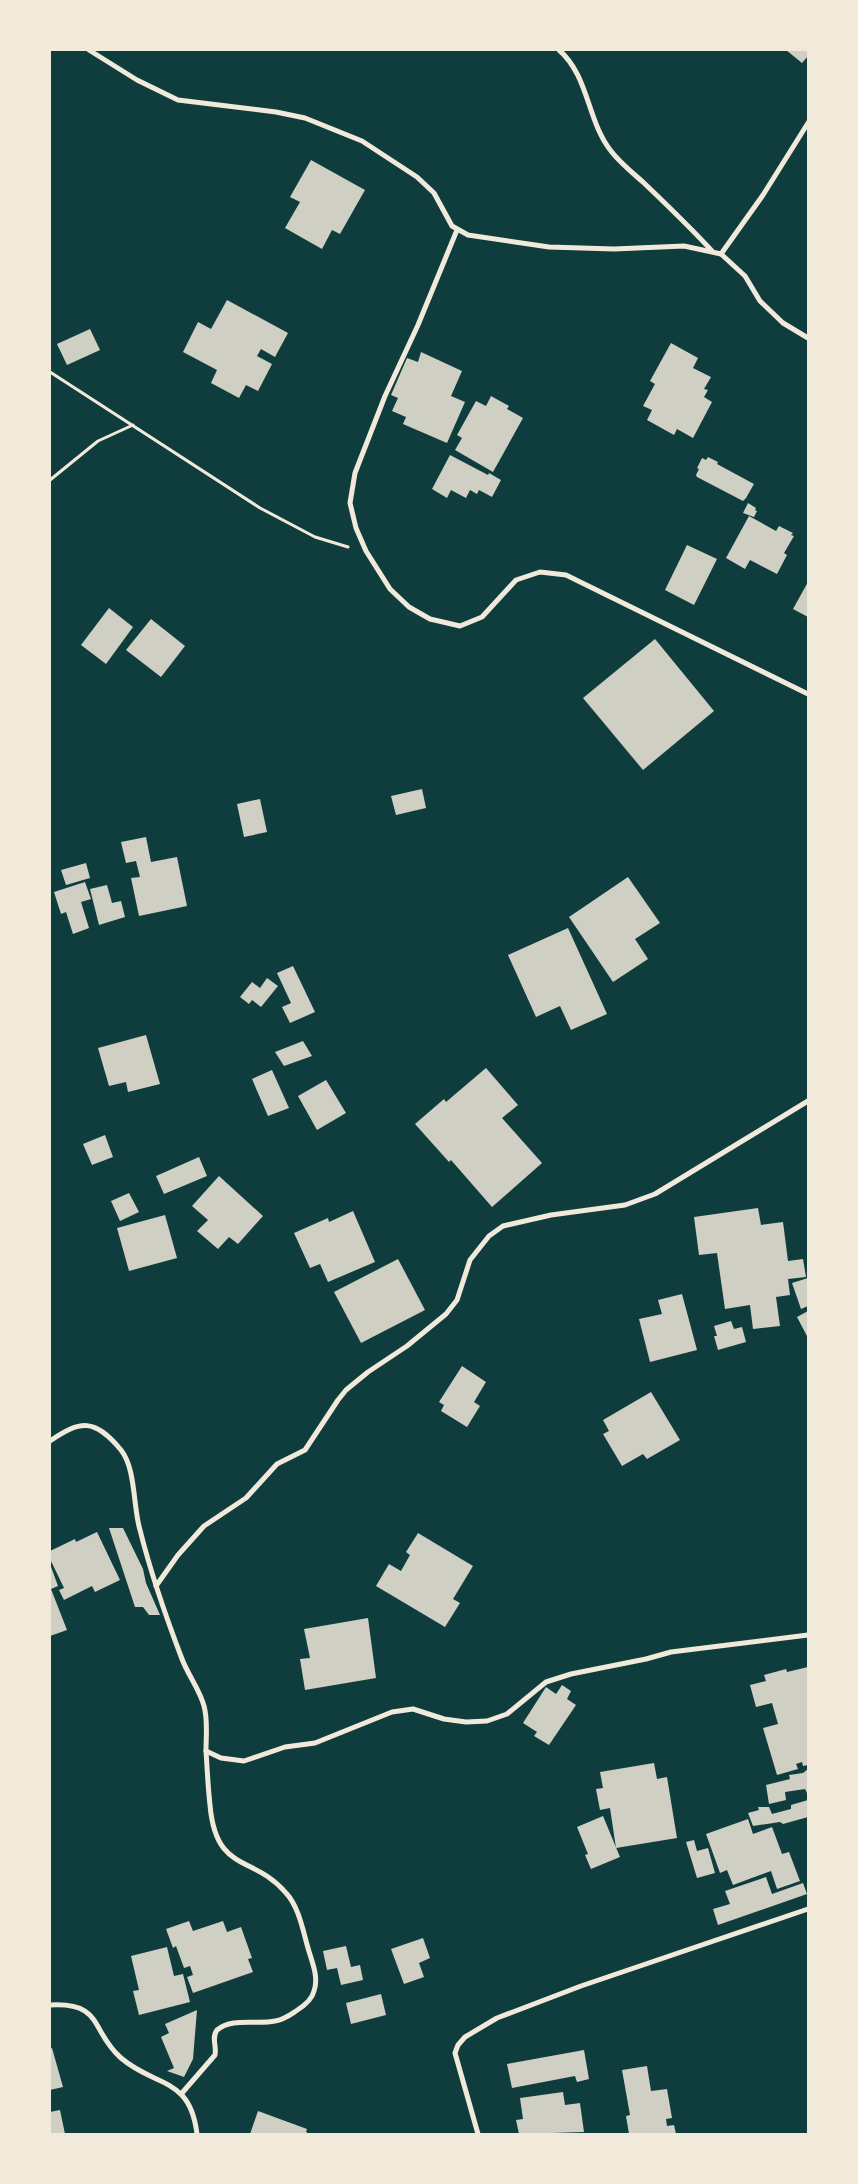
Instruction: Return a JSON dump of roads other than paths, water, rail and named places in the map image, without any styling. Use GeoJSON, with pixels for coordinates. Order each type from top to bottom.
{"type":"FeatureCollection","features":[{"type":"Feature","properties":{"kind":"street"},"geometry":{"type":"LineString","coordinates":[[89,50],[137,80],[178,100],[276,112],[305,118],[362,141],[417,177],[434,193],[452,226],[457,230],[482,238],[549,247],[614,249],[684,246],[721,254],[745,276],[760,301],[783,322],[808,338]]}},
{"type":"Feature","properties":{"kind":"street"},"geometry":{"type":"LineString","coordinates":[[559,50],[565,55],[579,77],[600,135],[612,152],[689,226],[713,252]]}},
{"type":"Feature","properties":{"kind":"street"},"geometry":{"type":"LineString","coordinates":[[721,254],[763,194],[808,123]]}},
{"type":"Feature","properties":{"kind":"street"},"geometry":{"type":"LineString","coordinates":[[457,230],[418,325],[385,396],[355,473],[350,502],[356,528],[366,551],[390,589],[409,607],[430,619],[460,626],[482,617],[516,580],[540,572],[566,575],[808,694]]}},
{"type":"Feature","properties":{"kind":"street"},"geometry":{"type":"LineString","coordinates":[[156,1586],[178,1555],[204,1526],[246,1498],[277,1464],[305,1450],[346,1390],[368,1372],[407,1346],[446,1314],[457,1300],[470,1260],[489,1236],[503,1226],[552,1215],[625,1205],[655,1194],[808,1101]]}},
{"type":"Feature","properties":{"kind":"street"},"geometry":{"type":"LineString","coordinates":[[50,1442],[70,1428],[83,1425],[99,1430],[122,1452],[129,1469],[138,1522],[156,1586],[182,1658],[204,1704],[210,1808],[215,1834],[223,1850],[274,1881],[287,1894],[295,1908],[316,1983],[310,2000],[286,2017],[276,2021],[232,2023],[220,2026],[214,2033],[216,2050],[212,2060],[182,2092]]}},
{"type":"Feature","properties":{"kind":"street"},"geometry":{"type":"LineString","coordinates":[[206,1751],[221,1758],[244,1761],[285,1747],[316,1743],[392,1712],[405,1709],[466,1722],[487,1721],[507,1714],[546,1682],[571,1674],[679,1651],[808,1635]]}},
{"type":"Feature","properties":{"kind":"street"},"geometry":{"type":"LineString","coordinates":[[478,2134],[455,2053],[458,2045],[474,2030],[497,2018],[581,1986],[604,1980],[808,1909]]}},
{"type":"Feature","properties":{"kind":"street"},"geometry":{"type":"LineString","coordinates":[[50,2005],[74,2006],[89,2012],[120,2058],[182,2092],[192,2113],[197,2134]]}}]}
